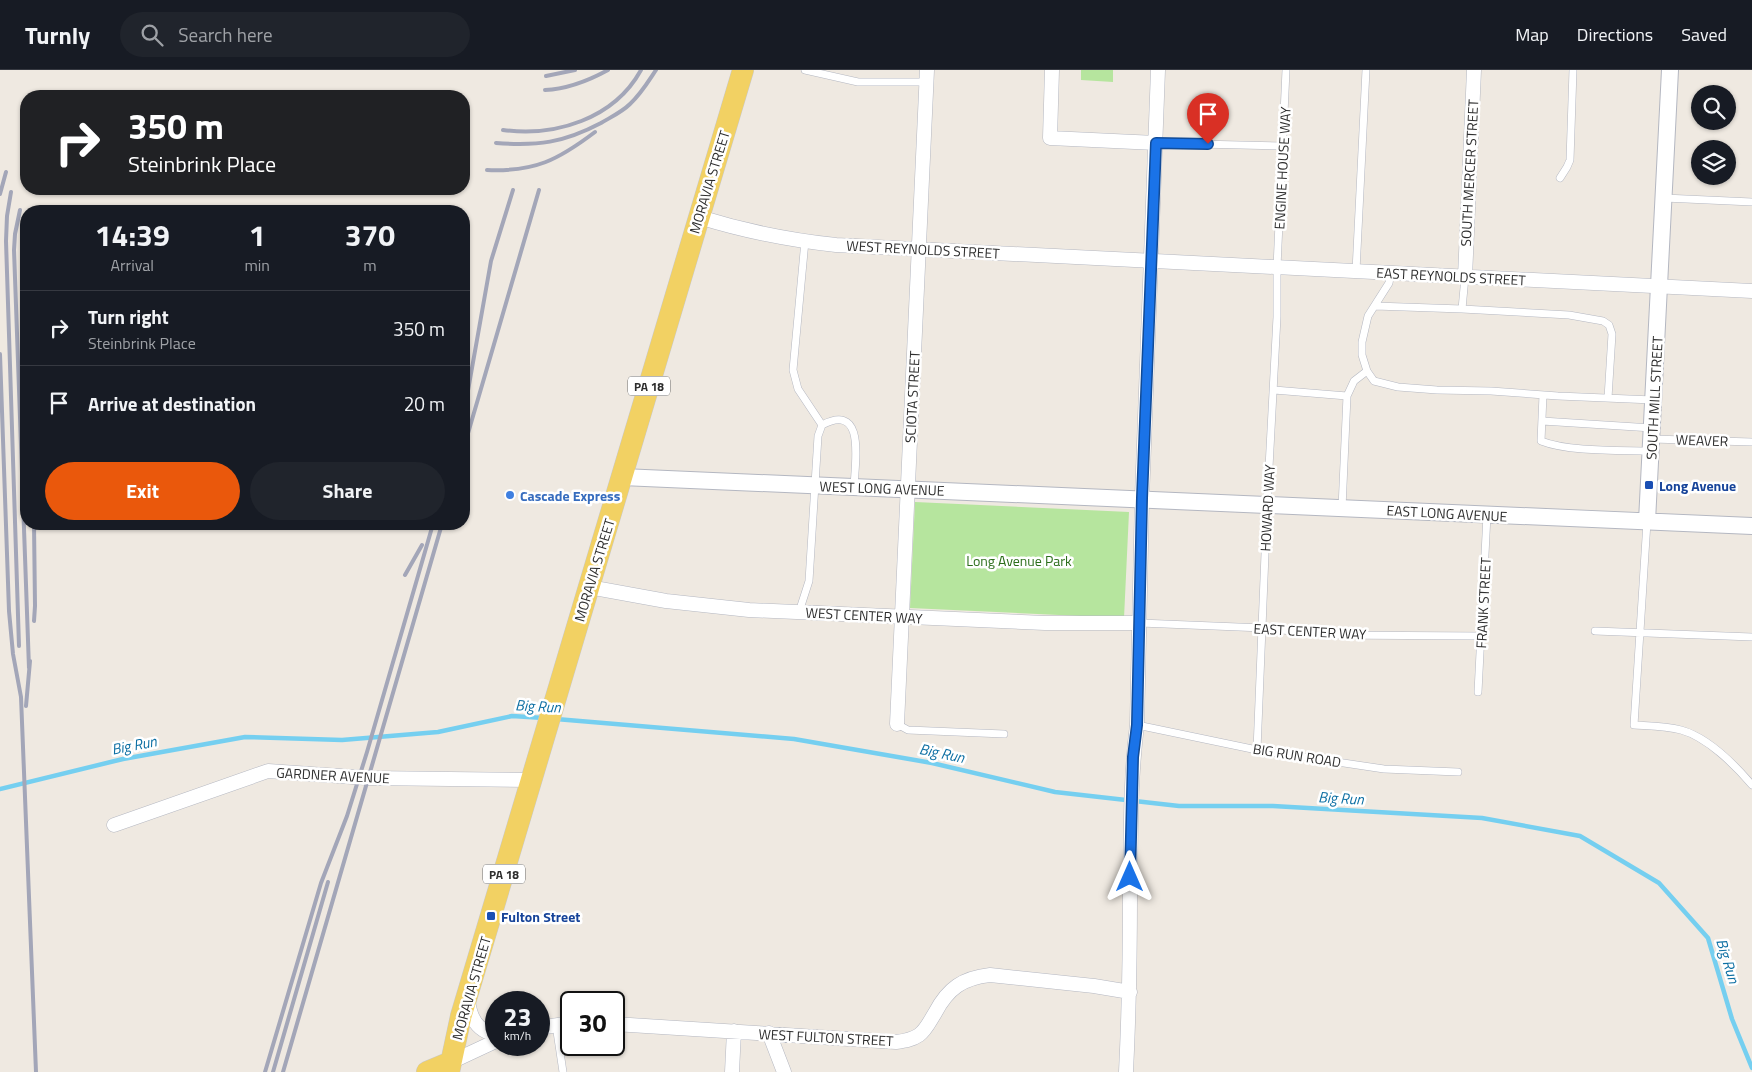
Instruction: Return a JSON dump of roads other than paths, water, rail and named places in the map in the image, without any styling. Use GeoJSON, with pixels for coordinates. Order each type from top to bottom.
{"type":"FeatureCollection","features":[{"type":"Feature","properties":{"kind":"main road","name":"MORAVIA STREET"},"geometry":{"type":"LineString","coordinates":[[450,1067],[467,996],[743,70]]}},
{"type":"Feature","properties":{"kind":"main road"},"geometry":{"type":"LineString","coordinates":[[427,1072],[450,1067]]}},
{"type":"Feature","properties":{"kind":"street"},"geometry":{"type":"LineString","coordinates":[[1052,70],[1050,138],[1156,143]]}},
{"type":"Feature","properties":{"kind":"street"},"geometry":{"type":"LineString","coordinates":[[1126,1072],[1130,992],[1133,757],[1137,725],[1142,498],[1158,70]]}},
{"type":"Feature","properties":{"kind":"street","name":"SOUTH MERCER STREET"},"geometry":{"type":"LineString","coordinates":[[1464,277],[1474,70]]}},
{"type":"Feature","properties":{"kind":"street","name":"SOUTH MILL STREET"},"geometry":{"type":"LineString","coordinates":[[1647,521],[1670,70]]}},
{"type":"Feature","properties":{"kind":"street","name":"SCIOTA STREET"},"geometry":{"type":"LineString","coordinates":[[898,724],[901,617],[927,76]]}},
{"type":"Feature","properties":{"kind":"street","name":"WEST REYNOLDS STREET"},"geometry":{"type":"LineString","coordinates":[[699,217],[754,232],[805,242],[1151,261]]}},
{"type":"Feature","properties":{"kind":"street","name":"EAST REYNOLDS STREET"},"geometry":{"type":"LineString","coordinates":[[1151,261],[1752,291]]}},
{"type":"Feature","properties":{"kind":"street","name":"WEST LONG AVENUE"},"geometry":{"type":"LineString","coordinates":[[622,476],[907,490],[1142,498]]}},
{"type":"Feature","properties":{"kind":"street","name":"EAST LONG AVENUE"},"geometry":{"type":"LineString","coordinates":[[1142,498],[1752,526]]}},
{"type":"Feature","properties":{"kind":"street","name":"WEST CENTER WAY"},"geometry":{"type":"LineString","coordinates":[[589,587],[706,606],[748,610],[1045,623],[1140,623]]}},
{"type":"Feature","properties":{"kind":"street","name":"GARDNER AVENUE"},"geometry":{"type":"LineString","coordinates":[[114,825],[268,771],[368,778],[531,780]]}},
{"type":"Feature","properties":{"kind":"street","name":"WEST FULTON STREET"},"geometry":{"type":"LineString","coordinates":[[625,1025],[896,1042],[908,1040],[919,1035],[927,1027],[949,992],[961,983],[975,977],[990,975],[1094,986],[1130,992]]}},
{"type":"Feature","properties":{"kind":"street"},"geometry":{"type":"LineString","coordinates":[[467,996],[472,1019],[485,1031]]}},
{"type":"Feature","properties":{"kind":"street"},"geometry":{"type":"LineString","coordinates":[[550,1026],[560,1024]]}},
{"type":"Feature","properties":{"kind":"street"},"geometry":{"type":"LineString","coordinates":[[732,1072],[734,1031]]}},
{"type":"Feature","properties":{"kind":"street"},"geometry":{"type":"LineString","coordinates":[[769,1034],[784,1072]]}},
{"type":"Feature","properties":{"kind":"street"},"geometry":{"type":"LineString","coordinates":[[450,1067],[485,1047]]}},
{"type":"Feature","properties":{"kind":"lane"},"geometry":{"type":"LineString","coordinates":[[805,70],[858,82],[927,76]]}},
{"type":"Feature","properties":{"kind":"lane","name":"ENGINE HOUSE WAY"},"geometry":{"type":"LineString","coordinates":[[1277,267],[1286,70]]}},
{"type":"Feature","properties":{"kind":"lane"},"geometry":{"type":"LineString","coordinates":[[1356,271],[1366,70]]}},
{"type":"Feature","properties":{"kind":"lane"},"geometry":{"type":"LineString","coordinates":[[1560,178],[1570,160],[1573,70]]}},
{"type":"Feature","properties":{"kind":"lane"},"geometry":{"type":"LineString","coordinates":[[1156,143],[1283,146]]}},
{"type":"Feature","properties":{"kind":"lane"},"geometry":{"type":"LineString","coordinates":[[1664,198],[1752,202]]}},
{"type":"Feature","properties":{"kind":"lane"},"geometry":{"type":"LineString","coordinates":[[805,242],[793,370],[798,390],[822,425]]}},
{"type":"Feature","properties":{"kind":"lane","name":"HOWARD WAY"},"geometry":{"type":"LineString","coordinates":[[1257,750],[1267,505],[1274,390],[1277,267]]}},
{"type":"Feature","properties":{"kind":"lane"},"geometry":{"type":"LineString","coordinates":[[1390,273],[1390,284],[1368,316],[1362,342],[1362,355],[1367,372],[1374,381],[1398,388],[1653,400]]}},
{"type":"Feature","properties":{"kind":"lane"},"geometry":{"type":"LineString","coordinates":[[1462,309],[1464,277]]}},
{"type":"Feature","properties":{"kind":"lane"},"geometry":{"type":"LineString","coordinates":[[1375,306],[1570,315],[1602,321],[1609,325],[1612,334],[1608,398]]}},
{"type":"Feature","properties":{"kind":"lane"},"geometry":{"type":"LineString","coordinates":[[1342,508],[1347,396],[1354,381],[1367,372]]}},
{"type":"Feature","properties":{"kind":"lane"},"geometry":{"type":"LineString","coordinates":[[1274,390],[1347,396]]}},
{"type":"Feature","properties":{"kind":"lane"},"geometry":{"type":"LineString","coordinates":[[1544,395],[1541,441],[1551,445],[1572,447],[1651,439]]}},
{"type":"Feature","properties":{"kind":"lane"},"geometry":{"type":"LineString","coordinates":[[799,612],[809,581],[818,436],[822,425],[833,419],[844,420],[852,426],[856,439],[854,487]]}},
{"type":"Feature","properties":{"kind":"lane"},"geometry":{"type":"LineString","coordinates":[[1542,421],[1651,439]]}},
{"type":"Feature","properties":{"kind":"lane","name":"WEAVER"},"geometry":{"type":"LineString","coordinates":[[1651,439],[1752,442]]}},
{"type":"Feature","properties":{"kind":"lane","name":"FRANK STREET"},"geometry":{"type":"LineString","coordinates":[[1478,692],[1487,514]]}},
{"type":"Feature","properties":{"kind":"lane","name":"SOUTH MILL STREET"},"geometry":{"type":"LineString","coordinates":[[1647,521],[1634,725],[1683,730],[1726,756],[1752,785]]}},
{"type":"Feature","properties":{"kind":"lane","name":"EAST CENTER WAY"},"geometry":{"type":"LineString","coordinates":[[1140,623],[1263,628],[1329,634],[1481,636]]}},
{"type":"Feature","properties":{"kind":"lane"},"geometry":{"type":"LineString","coordinates":[[1595,631],[1752,637]]}},
{"type":"Feature","properties":{"kind":"lane"},"geometry":{"type":"LineString","coordinates":[[898,724],[902,728],[910,730],[1004,734]]}},
{"type":"Feature","properties":{"kind":"lane","name":"BIG RUN ROAD"},"geometry":{"type":"LineString","coordinates":[[1137,725],[1257,750],[1384,769],[1458,772]]}},
{"type":"Feature","properties":{"kind":"lane"},"geometry":{"type":"LineString","coordinates":[[556,1025],[563,1072]]}},
{"type":"Feature","properties":{"kind":"waterway","name":"Big Run"},"geometry":{"type":"LineString","coordinates":[[0,789],[123,759],[245,737],[342,740],[438,732],[512,716],[544,718]]}},
{"type":"Feature","properties":{"kind":"waterway","name":"Big Run"},"geometry":{"type":"LineString","coordinates":[[556,719],[794,739],[932,763],[1055,792],[1179,806],[1273,806],[1482,818],[1580,836],[1659,883],[1708,938],[1732,1019],[1752,1068]]}},
{"type":"Feature","properties":{"kind":"railway"},"geometry":{"type":"LineString","coordinates":[[546,76],[575,70]]}},
{"type":"Feature","properties":{"kind":"railway"},"geometry":{"type":"LineString","coordinates":[[545,90],[578,84],[608,70]]}},
{"type":"Feature","properties":{"kind":"railway"},"geometry":{"type":"LineString","coordinates":[[503,130],[543,130],[581,121],[615,101],[629,87],[641,70]]}},
{"type":"Feature","properties":{"kind":"railway"},"geometry":{"type":"LineString","coordinates":[[496,143],[525,144],[550,142],[587,130],[627,107],[641,92],[656,70]]}},
{"type":"Feature","properties":{"kind":"railway"},"geometry":{"type":"LineString","coordinates":[[487,170],[519,169],[545,162],[569,150],[595,132]]}},
{"type":"Feature","properties":{"kind":"railway"},"geometry":{"type":"LineString","coordinates":[[0,194],[6,172]]}},
{"type":"Feature","properties":{"kind":"railway"},"geometry":{"type":"LineString","coordinates":[[470,379],[491,261],[513,190]]}},
{"type":"Feature","properties":{"kind":"railway"},"geometry":{"type":"LineString","coordinates":[[470,426],[539,190]]}},
{"type":"Feature","properties":{"kind":"railway"},"geometry":{"type":"LineString","coordinates":[[11,192],[7,216],[6,241],[19,646]]}},
{"type":"Feature","properties":{"kind":"railway"},"geometry":{"type":"LineString","coordinates":[[20,210],[14,250],[20,417]]}},
{"type":"Feature","properties":{"kind":"railway"},"geometry":{"type":"LineString","coordinates":[[0,354],[9,611],[13,654],[21,697],[36,1072]]}},
{"type":"Feature","properties":{"kind":"railway"},"geometry":{"type":"LineString","coordinates":[[24,530],[29,668]]}},
{"type":"Feature","properties":{"kind":"railway"},"geometry":{"type":"LineString","coordinates":[[34,530],[34,621]]}},
{"type":"Feature","properties":{"kind":"railway"},"geometry":{"type":"LineString","coordinates":[[265,1072],[321,883],[347,816],[367,752],[431,530]]}},
{"type":"Feature","properties":{"kind":"railway"},"geometry":{"type":"LineString","coordinates":[[283,1072],[440,530]]}},
{"type":"Feature","properties":{"kind":"railway"},"geometry":{"type":"LineString","coordinates":[[405,575],[422,545]]}},
{"type":"Feature","properties":{"kind":"railway"},"geometry":{"type":"LineString","coordinates":[[26,706],[30,661]]}},
{"type":"Feature","properties":{"kind":"railway"},"geometry":{"type":"LineString","coordinates":[[273,1072],[328,882]]}},
{"type":"Feature","properties":{"kind":"place","name":"Long Avenue"},"geometry":{"type":"Point","coordinates":[1649,485]}},
{"type":"Feature","properties":{"kind":"place","name":"Cascade Express"},"geometry":{"type":"Point","coordinates":[510,495]}},
{"type":"Feature","properties":{"kind":"place","name":"Fulton Street"},"geometry":{"type":"Point","coordinates":[491,916]}},
{"type":"Feature","properties":{"kind":"park label","name":"Long Avenue Park"},"geometry":{"type":"Point","coordinates":[1019,560]}}]}
